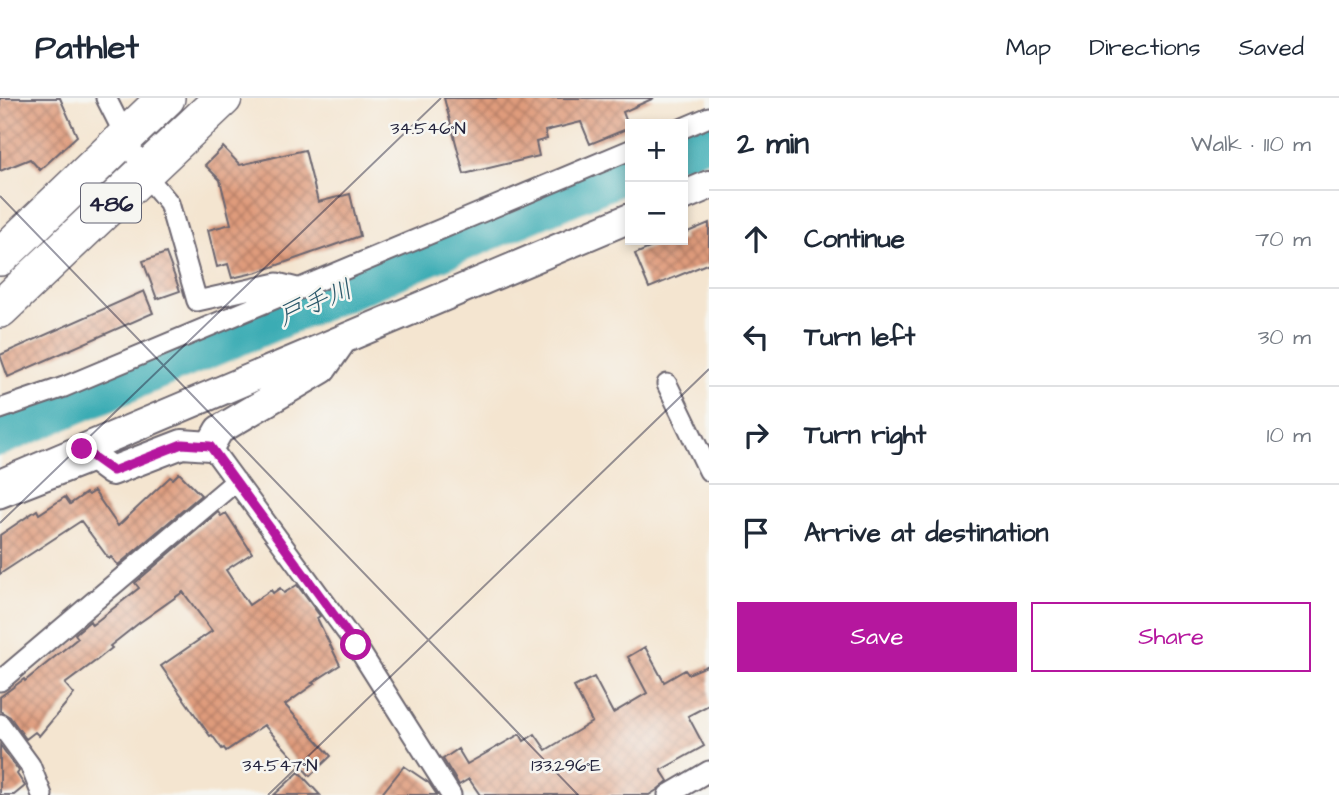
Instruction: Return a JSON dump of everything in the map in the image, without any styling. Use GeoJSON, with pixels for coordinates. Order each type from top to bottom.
{"type":"FeatureCollection","features":[{"type":"Feature","properties":{"kind":"highway","name":"486"},"geometry":{"type":"LineString","coordinates":[[0,257],[166,98]]}},
{"type":"Feature","properties":{"kind":"highway","name":"486"},"geometry":{"type":"LineString","coordinates":[[0,310],[223,98]]}},
{"type":"Feature","properties":{"kind":"street"},"geometry":{"type":"LineString","coordinates":[[106,98],[144,173],[169,203],[197,301],[277,283],[301,289]]}},
{"type":"Feature","properties":{"kind":"street"},"geometry":{"type":"LineString","coordinates":[[688,126],[709,117]]}},
{"type":"Feature","properties":{"kind":"street"},"geometry":{"type":"LineString","coordinates":[[0,409],[64,387],[625,152]]}},
{"type":"Feature","properties":{"kind":"street"},"geometry":{"type":"LineString","coordinates":[[688,194],[709,185]]}},
{"type":"Feature","properties":{"kind":"street"},"geometry":{"type":"LineString","coordinates":[[0,498],[343,339],[625,220]]}},
{"type":"Feature","properties":{"kind":"street"},"geometry":{"type":"LineString","coordinates":[[210,446],[219,430],[322,369],[343,339]]}},
{"type":"Feature","properties":{"kind":"street"},"geometry":{"type":"LineString","coordinates":[[667,384],[706,458]]}},
{"type":"Feature","properties":{"kind":"street"},"geometry":{"type":"LineString","coordinates":[[90,454],[113,471],[182,444],[210,446],[356,645],[451,795]]}},
{"type":"Feature","properties":{"kind":"street"},"geometry":{"type":"LineString","coordinates":[[0,484],[90,454]]}},
{"type":"Feature","properties":{"kind":"street"},"geometry":{"type":"LineString","coordinates":[[0,681],[236,481]]}},
{"type":"Feature","properties":{"kind":"street"},"geometry":{"type":"LineString","coordinates":[[0,724],[30,765],[41,795]]}},
{"type":"Feature","properties":{"kind":"street"},"geometry":{"type":"LineString","coordinates":[[668,795],[709,771]]}},
{"type":"Feature","properties":{"kind":"building"},"geometry":{"type":"Polygon","coordinates":[[[0,98],[60,98],[77,136],[40,170],[30,159],[0,171],[0,98]]]}},
{"type":"Feature","properties":{"kind":"building"},"geometry":{"type":"Polygon","coordinates":[[[444,98],[654,98],[623,112],[625,130],[590,144],[581,122],[545,131],[547,139],[536,142],[539,156],[464,174],[444,98]]]}},
{"type":"Feature","properties":{"kind":"building"},"geometry":{"type":"Polygon","coordinates":[[[223,147],[240,165],[305,150],[318,202],[350,194],[360,236],[258,272],[232,278],[228,264],[217,267],[208,230],[231,224],[220,180],[205,165],[223,147]]]}},
{"type":"Feature","properties":{"kind":"building"},"geometry":{"type":"Polygon","coordinates":[[[709,223],[709,263],[649,288],[635,254],[657,245],[688,245],[688,232],[709,223]]]}},
{"type":"Feature","properties":{"kind":"building"},"geometry":{"type":"Polygon","coordinates":[[[166,253],[180,291],[157,299],[143,261],[166,253]]]}},
{"type":"Feature","properties":{"kind":"building"},"geometry":{"type":"Polygon","coordinates":[[[144,291],[153,313],[8,377],[0,355],[144,291]]]}},
{"type":"Feature","properties":{"kind":"building"},"geometry":{"type":"Polygon","coordinates":[[[179,473],[201,495],[118,565],[111,557],[109,559],[81,521],[0,574],[0,535],[37,510],[39,514],[65,497],[70,504],[94,491],[118,526],[170,477],[173,479],[179,473]]]}},
{"type":"Feature","properties":{"kind":"building"},"geometry":{"type":"Polygon","coordinates":[[[218,512],[221,516],[226,513],[252,553],[226,570],[249,605],[271,590],[273,593],[280,588],[284,593],[297,585],[320,616],[317,618],[340,665],[285,705],[331,756],[310,776],[264,725],[226,751],[210,736],[161,666],[212,631],[183,592],[139,623],[110,646],[112,648],[65,684],[74,694],[39,736],[35,732],[26,739],[10,717],[0,711],[0,697],[24,679],[25,681],[78,638],[75,634],[90,621],[92,625],[139,588],[135,583],[218,512]]]}},
{"type":"Feature","properties":{"kind":"building"},"geometry":{"type":"Polygon","coordinates":[[[645,647],[664,682],[685,670],[688,674],[709,665],[709,705],[688,716],[704,746],[661,770],[668,781],[657,790],[649,795],[480,795],[469,779],[459,785],[443,759],[458,749],[467,764],[520,734],[524,741],[535,734],[546,750],[592,722],[574,687],[594,677],[613,713],[647,693],[628,657],[645,647]]]}},
{"type":"Feature","properties":{"kind":"building"},"geometry":{"type":"Polygon","coordinates":[[[0,745],[19,771],[17,774],[25,786],[14,795],[0,795],[0,745]]]}},
{"type":"Feature","properties":{"kind":"building"},"geometry":{"type":"Polygon","coordinates":[[[404,766],[429,783],[437,795],[381,795],[404,766]]]}},
{"type":"Feature","properties":{"kind":"building"},"geometry":{"type":"Polygon","coordinates":[[[299,772],[320,795],[274,795],[299,772]]]}},
{"type":"Feature","properties":{"kind":"waterway","name":"戸手川"},"geometry":{"type":"LineString","coordinates":[[688,146],[709,137]]}},
{"type":"Feature","properties":{"kind":"waterway","name":"戸手川"},"geometry":{"type":"LineString","coordinates":[[0,435],[625,172]]}},
{"type":"Feature","properties":{"kind":"route"},"geometry":{"type":"LineString","coordinates":[[82,449],[113,471],[182,444],[210,446],[356,645]]}}]}
